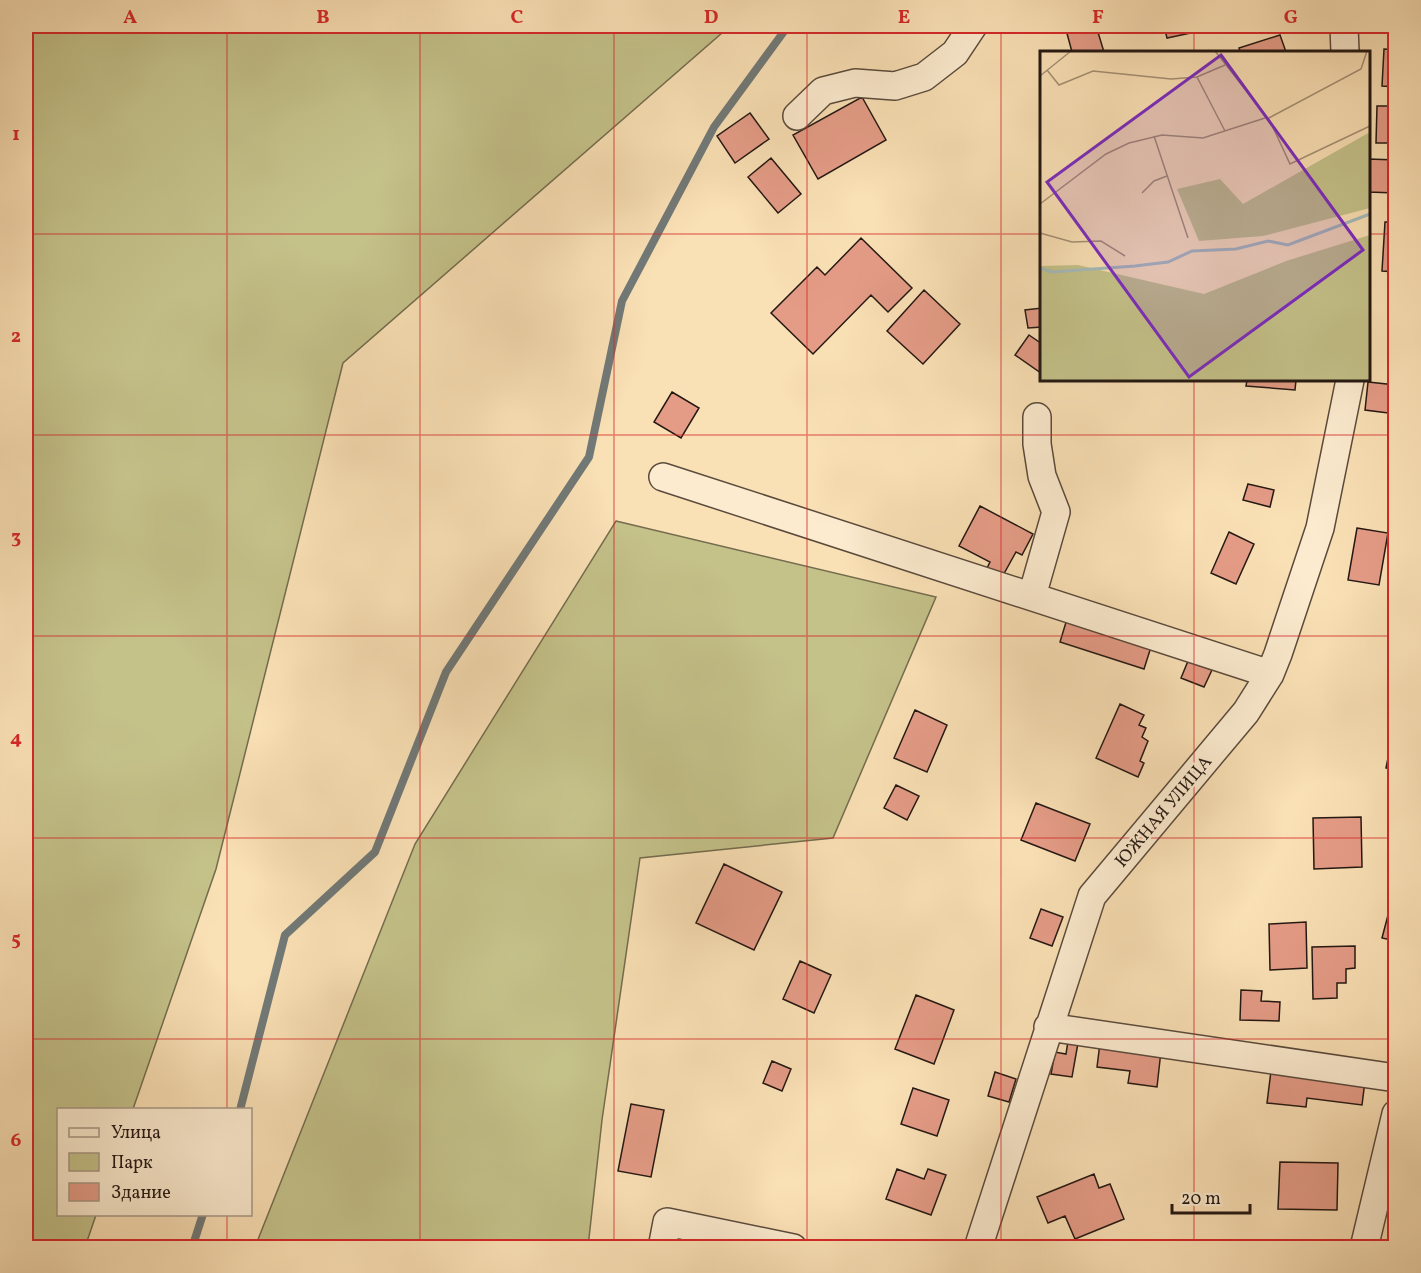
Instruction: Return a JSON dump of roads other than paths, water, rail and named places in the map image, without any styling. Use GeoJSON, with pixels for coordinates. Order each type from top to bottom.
{"type":"FeatureCollection","features":[{"type":"Feature","properties":{"kind":"street"},"geometry":{"type":"LineString","coordinates":[[797,116],[823,91],[855,83],[895,86],[924,77],[955,53],[973,26]]}},
{"type":"Feature","properties":{"kind":"street"},"geometry":{"type":"LineString","coordinates":[[1344,26],[1345,51]]}},
{"type":"Feature","properties":{"kind":"street","name":"ЮЖНАЯ УЛИЦА"},"geometry":{"type":"LineString","coordinates":[[978,1248],[1092,896],[1246,712],[1270,674],[1320,528],[1350,381]]}},
{"type":"Feature","properties":{"kind":"street"},"geometry":{"type":"LineString","coordinates":[[1032,596],[1056,512],[1042,476],[1037,444],[1037,417]]}},
{"type":"Feature","properties":{"kind":"street"},"geometry":{"type":"LineString","coordinates":[[663,477],[1270,674]]}},
{"type":"Feature","properties":{"kind":"street"},"geometry":{"type":"LineString","coordinates":[[1048,1027],[1395,1078]]}},
{"type":"Feature","properties":{"kind":"street"},"geometry":{"type":"LineString","coordinates":[[1364,1248],[1395,1114]]}},
{"type":"Feature","properties":{"kind":"street"},"geometry":{"type":"LineString","coordinates":[[664,1235],[793,1248]]}},
{"type":"Feature","properties":{"kind":"waterway"},"geometry":{"type":"LineString","coordinates":[[241,1108],[285,935],[375,852],[446,672],[589,457],[622,301],[714,127],[788,26]]}},
{"type":"Feature","properties":{"kind":"waterway"},"geometry":{"type":"LineString","coordinates":[[192,1248],[202,1216]]}}]}
